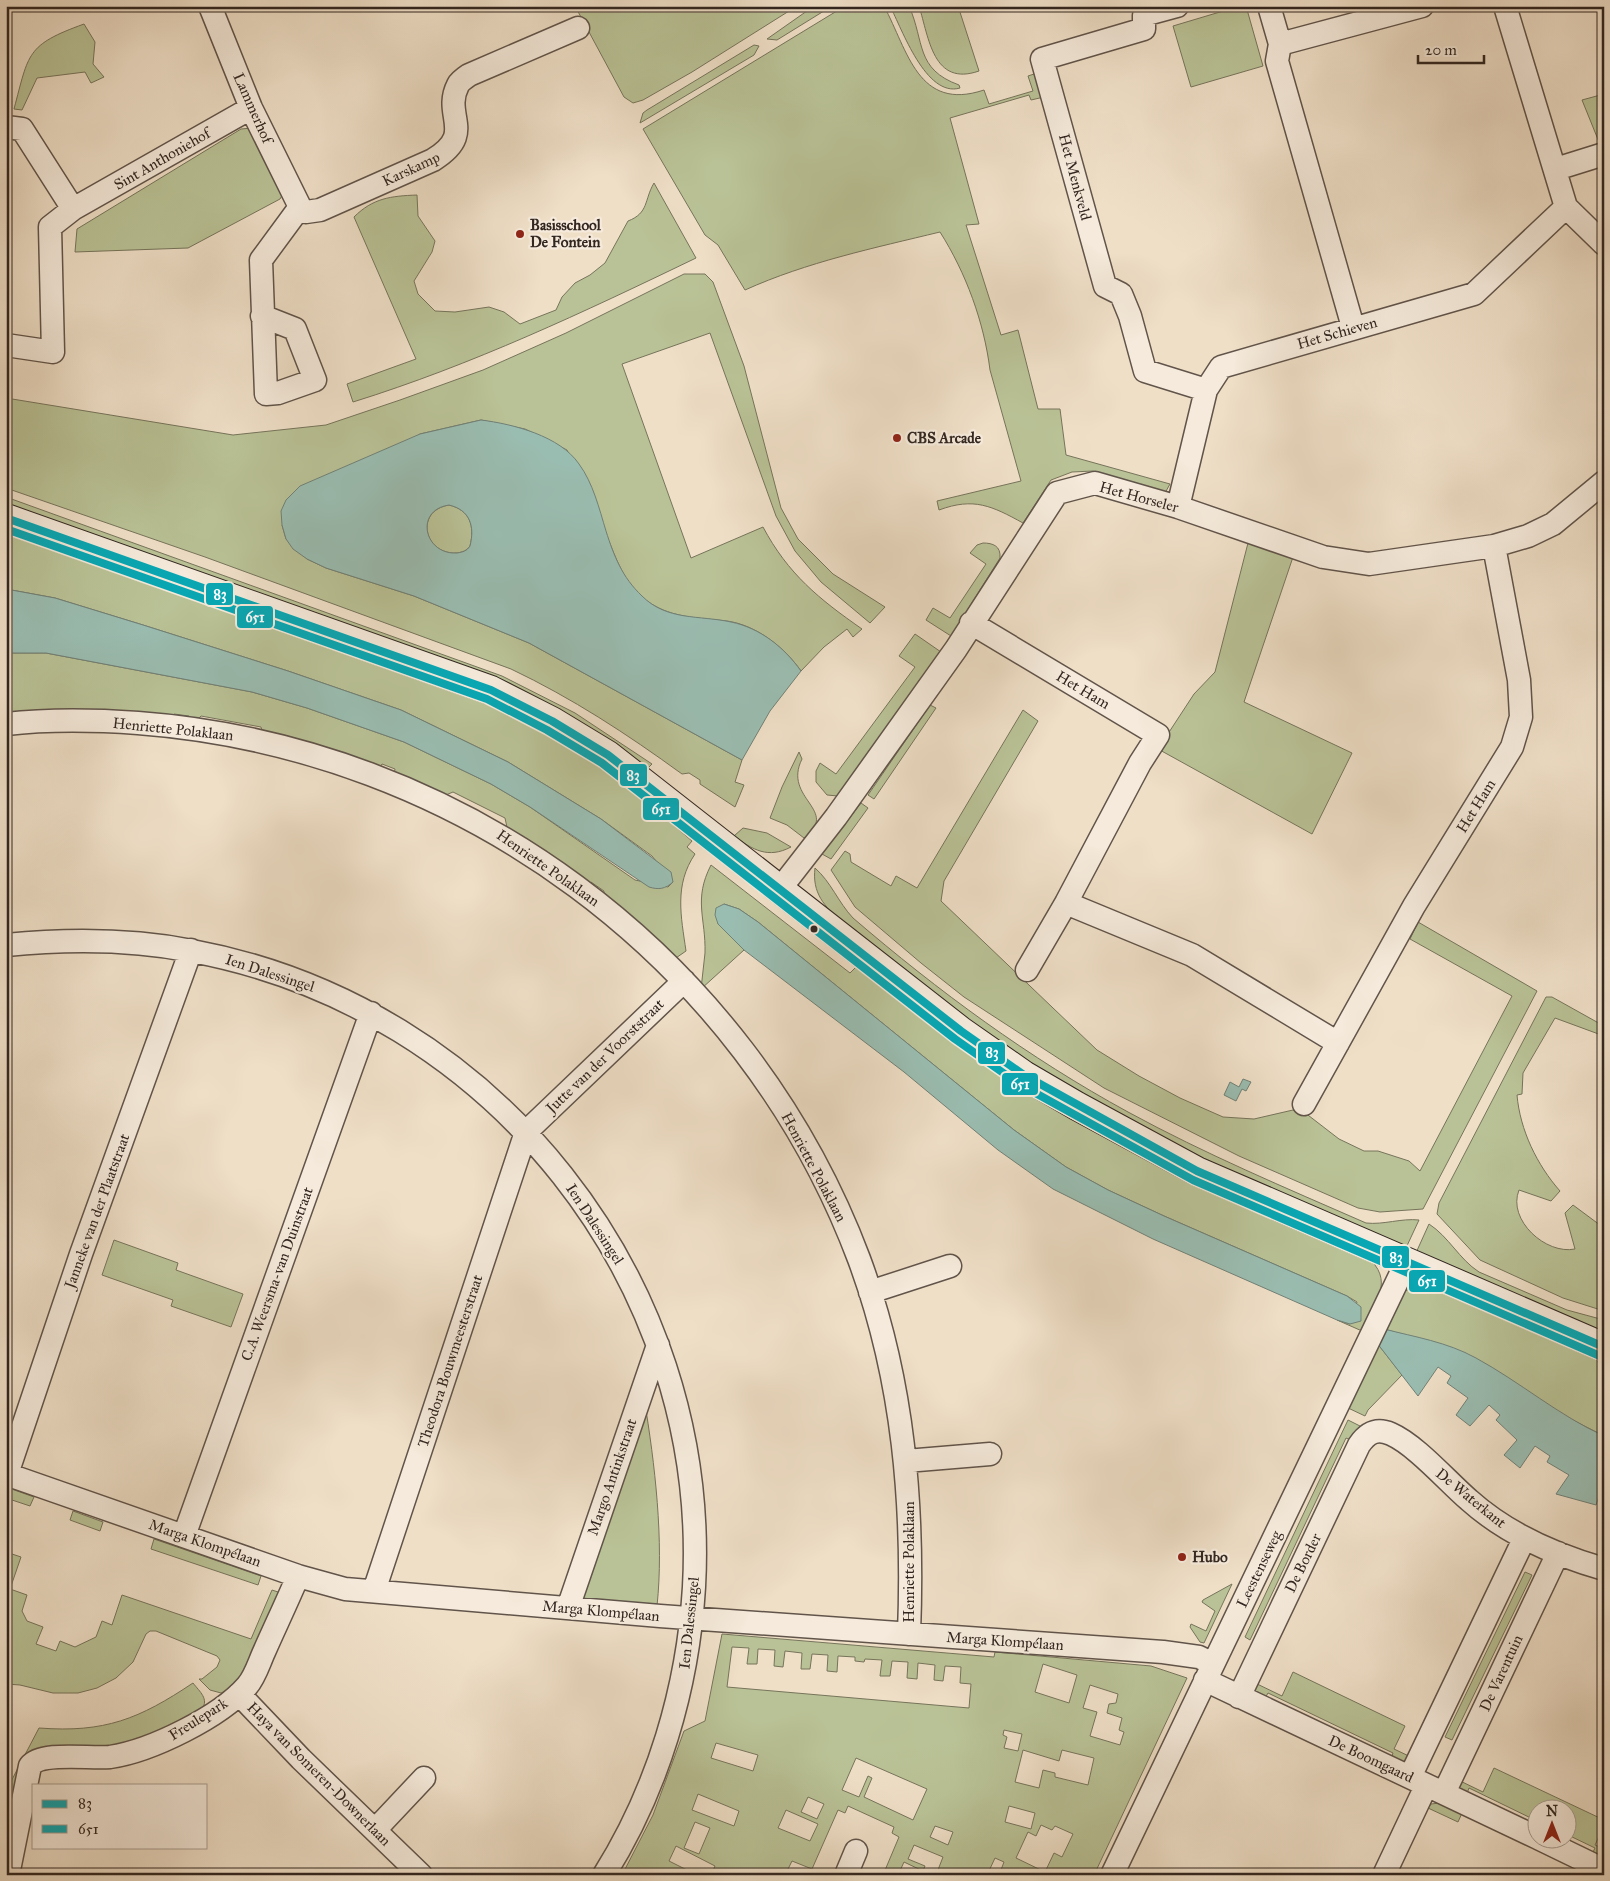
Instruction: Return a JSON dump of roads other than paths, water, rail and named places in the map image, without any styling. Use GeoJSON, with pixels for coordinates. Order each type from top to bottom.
{"type":"FeatureCollection","features":[{"type":"Feature","properties":{"kind":"street","name":"Lammerhof"},"geometry":{"type":"LineString","coordinates":[[210,6],[251,108],[300,207]]}},
{"type":"Feature","properties":{"kind":"street","name":"Het Menkveld"},"geometry":{"type":"LineString","coordinates":[[1176,6],[1144,16],[1144,29],[1042,59],[1105,286],[1121,294],[1130,316],[1145,372],[1206,390]]}},
{"type":"Feature","properties":{"kind":"street"},"geometry":{"type":"LineString","coordinates":[[1268,6],[1280,44],[1277,61],[1353,327]]}},
{"type":"Feature","properties":{"kind":"street"},"geometry":{"type":"LineString","coordinates":[[1280,44],[1422,6]]}},
{"type":"Feature","properties":{"kind":"street"},"geometry":{"type":"LineString","coordinates":[[1505,6],[1566,207],[1604,244]]}},
{"type":"Feature","properties":{"kind":"street","name":"Karskamp"},"geometry":{"type":"LineString","coordinates":[[300,207],[306,212],[320,210],[433,160],[449,150],[457,133],[455,100],[458,84],[469,75],[578,28]]}},
{"type":"Feature","properties":{"kind":"street","name":"Sint Anthoniehof"},"geometry":{"type":"LineString","coordinates":[[6,345],[53,352],[50,227],[73,209],[251,108]]}},
{"type":"Feature","properties":{"kind":"street"},"geometry":{"type":"LineString","coordinates":[[6,128],[22,129],[73,209]]}},
{"type":"Feature","properties":{"kind":"street"},"geometry":{"type":"LineString","coordinates":[[1556,169],[1604,154]]}},
{"type":"Feature","properties":{"kind":"street"},"geometry":{"type":"LineString","coordinates":[[262,316],[261,260],[300,207]]}},
{"type":"Feature","properties":{"kind":"street","name":"Het Schieven"},"geometry":{"type":"LineString","coordinates":[[1178,507],[1206,390],[1221,367],[1353,327],[1474,294],[1566,207]]}},
{"type":"Feature","properties":{"kind":"street","name":"Het Horseler"},"geometry":{"type":"LineString","coordinates":[[780,889],[808,854],[951,656],[1057,494],[1094,484],[1178,507],[1323,557],[1369,564],[1494,546],[1528,536],[1553,524],[1603,483]]}},
{"type":"Feature","properties":{"kind":"street"},"geometry":{"type":"LineString","coordinates":[[6,518],[491,690],[552,721],[608,755],[961,1031],[1024,1075],[1197,1171],[1604,1347]]}},
{"type":"Feature","properties":{"kind":"street","name":"Het Ham"},"geometry":{"type":"LineString","coordinates":[[1304,1104],[1414,906],[1512,747],[1522,717],[1519,680],[1494,546]]}},
{"type":"Feature","properties":{"kind":"street","name":"Het Ham"},"geometry":{"type":"LineString","coordinates":[[971,623],[1158,735],[1140,763],[1066,903],[1027,970]]}},
{"type":"Feature","properties":{"kind":"street","name":"Henriette Polaklaan"},"geometry":{"type":"LineString","coordinates":[[6,724],[67,721],[118,722],[208,731],[312,753],[385,779],[453,809],[529,852],[600,904],[684,981],[736,1041],[788,1115],[827,1185],[858,1258],[870,1292],[894,1382],[906,1461],[912,1564],[909,1634]]}},
{"type":"Feature","properties":{"kind":"street"},"geometry":{"type":"LineString","coordinates":[[1066,903],[1192,956],[1338,1042]]}},
{"type":"Feature","properties":{"kind":"street","name":"Ien Dalessingel"},"geometry":{"type":"LineString","coordinates":[[6,945],[90,940],[140,943],[191,950],[238,961],[328,992],[371,1013],[413,1038],[453,1066],[491,1098],[526,1132],[560,1170],[590,1210],[632,1283],[658,1345],[677,1407],[686,1452],[692,1498],[695,1563],[692,1618],[673,1718],[657,1766],[638,1813],[604,1875]]}},
{"type":"Feature","properties":{"kind":"street","name":"Janneke van der Plaatstraat"},"geometry":{"type":"LineString","coordinates":[[6,1474],[81,1254],[191,950]]}},
{"type":"Feature","properties":{"kind":"street","name":"Jutte van der Voorststraat"},"geometry":{"type":"LineString","coordinates":[[526,1132],[684,981]]}},
{"type":"Feature","properties":{"kind":"street","name":"C.A. Weersma-van Duinstraat"},"geometry":{"type":"LineString","coordinates":[[184,1536],[371,1013]]}},
{"type":"Feature","properties":{"kind":"street","name":"Theodora Bouwmeesterstraat"},"geometry":{"type":"LineString","coordinates":[[374,1591],[526,1132]]}},
{"type":"Feature","properties":{"kind":"street","name":"Leestenseweg"},"geometry":{"type":"LineString","coordinates":[[1112,1875],[1406,1263]]}},
{"type":"Feature","properties":{"kind":"street"},"geometry":{"type":"LineString","coordinates":[[870,1292],[950,1266]]}},
{"type":"Feature","properties":{"kind":"street","name":"Margo Antinkstraat"},"geometry":{"type":"LineString","coordinates":[[568,1608],[658,1345]]}},
{"type":"Feature","properties":{"kind":"street","name":"De Waterkant"},"geometry":{"type":"LineString","coordinates":[[1371,1432],[1380,1431],[1402,1441],[1483,1512],[1524,1539],[1604,1569]]}},
{"type":"Feature","properties":{"kind":"street","name":"De Border"},"geometry":{"type":"LineString","coordinates":[[1239,1697],[1359,1445],[1365,1436],[1371,1432]]}},
{"type":"Feature","properties":{"kind":"street"},"geometry":{"type":"LineString","coordinates":[[906,1461],[990,1454]]}},
{"type":"Feature","properties":{"kind":"street","name":"Marga Klompélaan"},"geometry":{"type":"LineString","coordinates":[[6,1474],[298,1576],[344,1589],[692,1618],[1163,1652],[1199,1657],[1209,1672]]}},
{"type":"Feature","properties":{"kind":"street"},"geometry":{"type":"LineString","coordinates":[[1384,1875],[1427,1785],[1524,1539]]}},
{"type":"Feature","properties":{"kind":"street","name":"De Varentuin"},"geometry":{"type":"LineString","coordinates":[[1427,1785],[1558,1553]]}},
{"type":"Feature","properties":{"kind":"street","name":"Freulepark"},"geometry":{"type":"LineString","coordinates":[[8,1875],[30,1766],[34,1761],[42,1758],[113,1756],[156,1744],[189,1728],[238,1694],[253,1676],[298,1576]]}},
{"type":"Feature","properties":{"kind":"street","name":"De Boomgaard"},"geometry":{"type":"LineString","coordinates":[[1209,1672],[1239,1697],[1528,1833]]}},
{"type":"Feature","properties":{"kind":"street","name":"Haya van Someren-Downerlaan"},"geometry":{"type":"LineString","coordinates":[[238,1694],[301,1759],[422,1875]]}},
{"type":"Feature","properties":{"kind":"street"},"geometry":{"type":"LineString","coordinates":[[375,1830],[424,1778]]}},
{"type":"Feature","properties":{"kind":"street","name":"De Boomgaard"},"geometry":{"type":"LineString","coordinates":[[1559,1848],[1604,1870]]}},
{"type":"Feature","properties":{"kind":"street"},"geometry":{"type":"LineString","coordinates":[[846,1875],[856,1851]]}},
{"type":"Feature","properties":{"kind":"water"},"geometry":{"type":"Polygon","coordinates":[[[481,420],[521,428],[560,446],[571,454],[584,471],[595,496],[616,558],[624,574],[642,596],[662,610],[684,616],[731,622],[752,629],[771,640],[787,654],[801,671],[770,711],[742,760],[529,643],[414,596],[326,568],[307,559],[293,549],[286,539],[281,511],[286,500],[300,486],[420,434],[481,420]],[[449,505],[438,509],[431,515],[427,523],[427,532],[431,540],[437,547],[446,552],[457,553],[465,551],[470,546],[472,532],[469,520],[456,507],[449,505]]]}},
{"type":"Feature","properties":{"kind":"water"},"geometry":{"type":"Polygon","coordinates":[[[6,589],[55,598],[288,671],[401,710],[508,762],[601,819],[671,872],[673,882],[662,888],[649,887],[530,807],[491,784],[404,742],[307,708],[252,692],[46,653],[6,653],[6,589]]]}},
{"type":"Feature","properties":{"kind":"water"},"geometry":{"type":"Polygon","coordinates":[[[724,904],[739,909],[758,922],[1014,1130],[1066,1167],[1108,1190],[1164,1216],[1347,1296],[1361,1307],[1361,1321],[1350,1324],[1337,1320],[1153,1239],[1053,1189],[998,1150],[904,1072],[744,950],[718,924],[715,915],[716,908],[724,904]]]}},
{"type":"Feature","properties":{"kind":"water"},"geometry":{"type":"Polygon","coordinates":[[[1243,1079],[1251,1082],[1246,1091],[1242,1089],[1236,1101],[1224,1095],[1230,1082],[1239,1087],[1243,1079]]]}},
{"type":"Feature","properties":{"kind":"water"},"geometry":{"type":"Polygon","coordinates":[[[1384,1329],[1431,1340],[1465,1352],[1492,1367],[1587,1428],[1604,1436],[1604,1482],[1596,1505],[1556,1494],[1569,1475],[1547,1462],[1550,1456],[1535,1446],[1520,1468],[1504,1455],[1517,1440],[1496,1420],[1500,1415],[1489,1405],[1470,1426],[1456,1415],[1468,1398],[1447,1383],[1451,1376],[1438,1367],[1418,1396],[1377,1343],[1384,1329]]]}},
{"type":"Feature","properties":{"kind":"place","name":"Basisschool De Fontein"},"geometry":{"type":"Point","coordinates":[520,234]}},
{"type":"Feature","properties":{"kind":"place","name":"CBS Arcade"},"geometry":{"type":"Point","coordinates":[897,438]}},
{"type":"Feature","properties":{"kind":"place","name":"Hubo"},"geometry":{"type":"Point","coordinates":[1182,1557]}}]}
